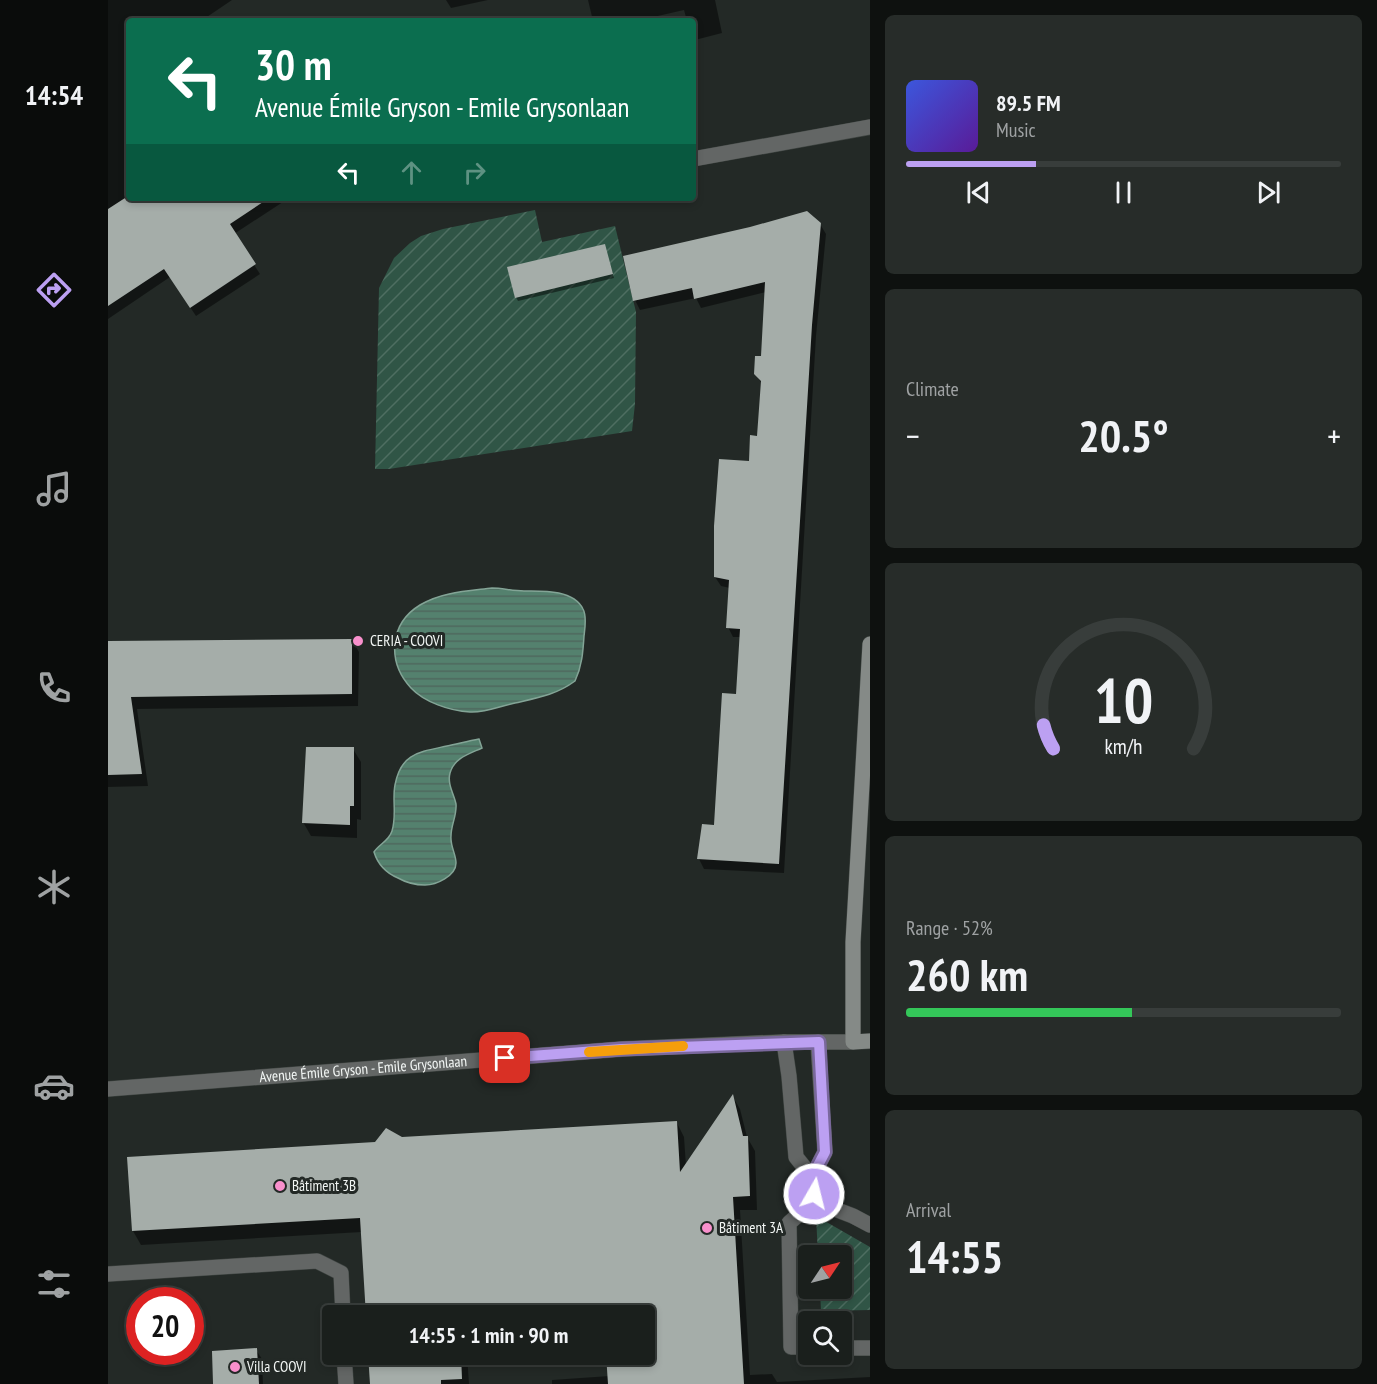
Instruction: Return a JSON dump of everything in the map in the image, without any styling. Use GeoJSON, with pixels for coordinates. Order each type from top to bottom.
{"type":"FeatureCollection","features":[{"type":"Feature","properties":{"kind":"street"},"geometry":{"type":"LineString","coordinates":[[696,158],[870,127]]}},
{"type":"Feature","properties":{"kind":"street"},"geometry":{"type":"LineString","coordinates":[[853,1042],[853,942],[870,644]]}},
{"type":"Feature","properties":{"kind":"street","name":"Avenue Émile Gryson - Emile Grysonlaan"},"geometry":{"type":"LineString","coordinates":[[108,1089],[622,1049],[870,1041]]}},
{"type":"Feature","properties":{"kind":"street"},"geometry":{"type":"LineString","coordinates":[[784,1042],[796,1156],[812,1177]]}},
{"type":"Feature","properties":{"kind":"street"},"geometry":{"type":"LineString","coordinates":[[814,1201],[812,1177],[825,1152],[819,1042]]}},
{"type":"Feature","properties":{"kind":"street"},"geometry":{"type":"LineString","coordinates":[[814,1201],[853,1216],[870,1226]]}},
{"type":"Feature","properties":{"kind":"street"},"geometry":{"type":"LineString","coordinates":[[798,1347],[791,1347],[789,1223],[814,1201]]}},
{"type":"Feature","properties":{"kind":"street"},"geometry":{"type":"LineString","coordinates":[[108,1274],[317,1261],[341,1273],[342,1305]]}},
{"type":"Feature","properties":{"kind":"street"},"geometry":{"type":"LineString","coordinates":[[852,1347],[870,1348]]}},
{"type":"Feature","properties":{"kind":"street"},"geometry":{"type":"LineString","coordinates":[[345,1365],[346,1384]]}},
{"type":"Feature","properties":{"kind":"shaded area"},"geometry":{"type":"Polygon","coordinates":[[[535,210],[542,242],[615,226],[636,312],[635,404],[632,431],[389,469],[375,469],[379,288],[394,258],[421,236],[443,229],[535,210]]]}},
{"type":"Feature","properties":{"kind":"shaded area"},"geometry":{"type":"Polygon","coordinates":[[[492,588],[556,592],[578,602],[583,609],[585,622],[582,659],[575,681],[561,690],[546,695],[481,711],[454,710],[423,698],[411,688],[398,667],[395,644],[402,622],[420,605],[437,597],[492,588]]]}},
{"type":"Feature","properties":{"kind":"shaded area"},"geometry":{"type":"Polygon","coordinates":[[[479,739],[482,748],[458,760],[449,777],[456,804],[451,836],[456,863],[453,872],[440,881],[425,885],[407,882],[390,874],[380,865],[374,852],[392,831],[395,785],[402,766],[413,756],[428,750],[479,739]]]}},
{"type":"Feature","properties":{"kind":"shaded area"},"geometry":{"type":"Polygon","coordinates":[[[816,1216],[870,1247],[870,1310],[821,1311],[820,1299],[852,1299],[852,1245],[817,1245],[816,1216]]]}},
{"type":"Feature","properties":{"kind":"building"},"geometry":{"type":"Polygon","coordinates":[[[125,198],[126,201],[264,201],[230,224],[256,264],[190,308],[164,269],[108,306],[108,209],[125,198]]]}},
{"type":"Feature","properties":{"kind":"building"},"geometry":{"type":"Polygon","coordinates":[[[807,211],[821,223],[812,325],[779,864],[697,859],[702,824],[714,825],[722,693],[736,694],[740,629],[726,628],[729,580],[714,577],[714,526],[719,459],[749,461],[750,435],[757,436],[761,381],[754,374],[755,356],[761,356],[765,282],[694,299],[692,288],[633,301],[623,256],[750,227],[807,211]]]}},
{"type":"Feature","properties":{"kind":"building"},"geometry":{"type":"Polygon","coordinates":[[[605,244],[613,274],[515,298],[507,267],[605,244]]]}},
{"type":"Feature","properties":{"kind":"building"},"geometry":{"type":"Polygon","coordinates":[[[352,639],[352,694],[131,697],[142,774],[108,775],[108,641],[352,639]]]}},
{"type":"Feature","properties":{"kind":"building"},"geometry":{"type":"Polygon","coordinates":[[[306,747],[354,747],[354,806],[350,806],[350,825],[302,823],[306,747]]]}},
{"type":"Feature","properties":{"kind":"building"},"geometry":{"type":"Polygon","coordinates":[[[733,1094],[743,1136],[748,1136],[750,1196],[733,1197],[744,1384],[608,1384],[607,1365],[655,1365],[655,1305],[365,1305],[360,1218],[132,1231],[127,1157],[375,1142],[386,1128],[402,1137],[677,1121],[680,1172],[733,1094]]]}},
{"type":"Feature","properties":{"kind":"building","name":"Villa COOVI"},"geometry":{"type":"Polygon","coordinates":[[[257,1348],[259,1384],[213,1384],[212,1351],[257,1348]]]}},
{"type":"Feature","properties":{"kind":"building"},"geometry":{"type":"Polygon","coordinates":[[[369,1365],[461,1365],[462,1379],[441,1380],[441,1384],[370,1384],[369,1365]]]}},
{"type":"Feature","properties":{"kind":"slow traffic"},"geometry":{"type":"LineString","coordinates":[[589,1052],[683,1046]]}},
{"type":"Feature","properties":{"kind":"place","name":"CERIA - COOVI"},"geometry":{"type":"Point","coordinates":[358,641]}},
{"type":"Feature","properties":{"kind":"place","name":"Bâtiment 3B"},"geometry":{"type":"Point","coordinates":[280,1186]}},
{"type":"Feature","properties":{"kind":"place","name":"Bâtiment 3A"},"geometry":{"type":"Point","coordinates":[707,1228]}},
{"type":"Feature","properties":{"kind":"place","name":"Villa COOVI"},"geometry":{"type":"Point","coordinates":[235,1367]}},
{"type":"Feature","properties":{"kind":"route"},"geometry":{"type":"LineString","coordinates":[[505,1058],[622,1049],[819,1042],[825,1152],[812,1177],[814,1194]]}}]}
